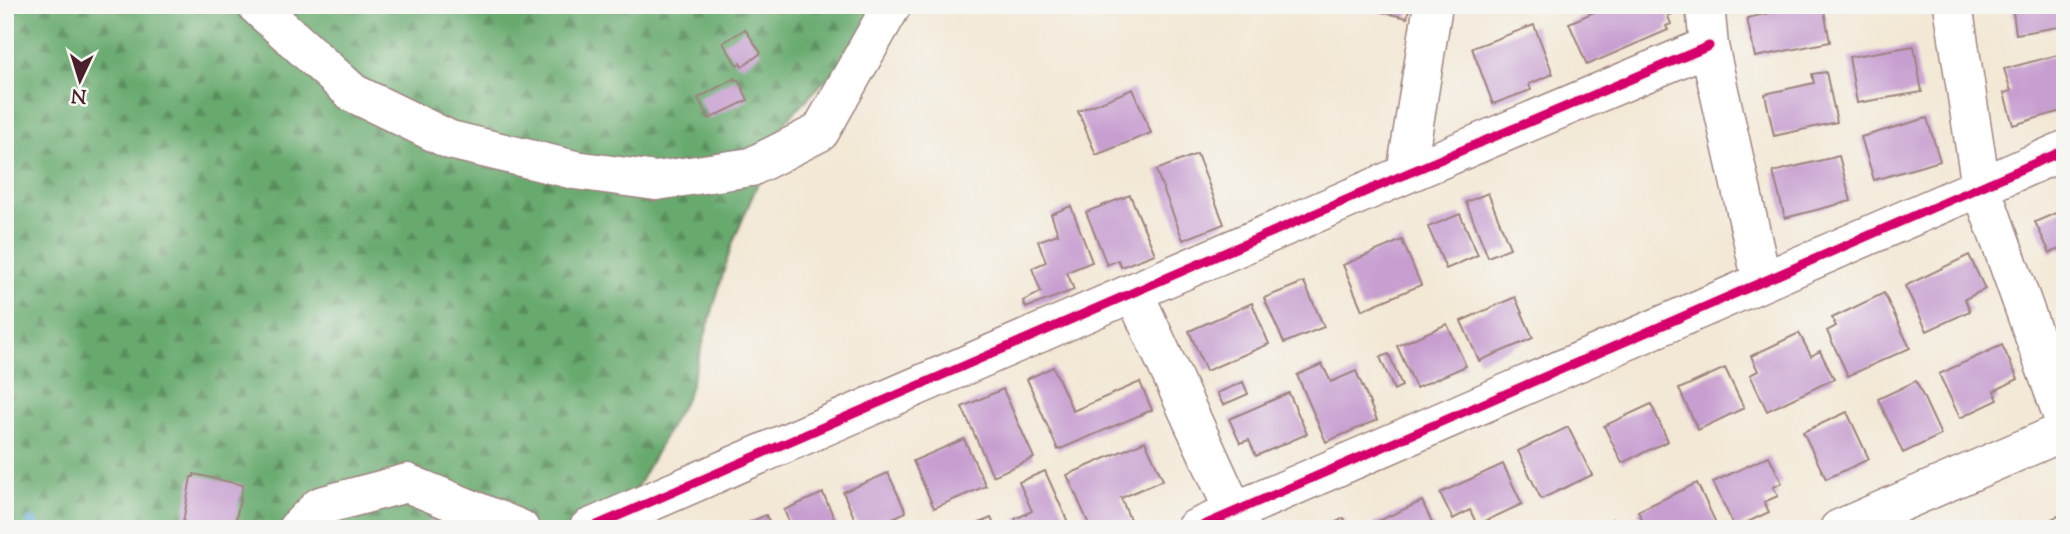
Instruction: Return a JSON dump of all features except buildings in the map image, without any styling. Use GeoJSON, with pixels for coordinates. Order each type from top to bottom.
{"type":"FeatureCollection","features":[{"type":"Feature","properties":{"kind":"street"},"geometry":{"type":"LineString","coordinates":[[256,5],[353,93],[450,140],[575,170],[656,181],[751,167],[820,132],[892,5]]}},
{"type":"Feature","properties":{"kind":"street"},"geometry":{"type":"LineString","coordinates":[[1406,174],[1433,5]]}},
{"type":"Feature","properties":{"kind":"street"},"geometry":{"type":"LineString","coordinates":[[1705,5],[1709,46],[1762,282]]}},
{"type":"Feature","properties":{"kind":"street"},"geometry":{"type":"LineString","coordinates":[[1953,5],[1981,187],[2065,423]]}},
{"type":"Feature","properties":{"kind":"street"},"geometry":{"type":"LineString","coordinates":[[588,529],[1406,174],[1709,46]]}},
{"type":"Feature","properties":{"kind":"street"},"geometry":{"type":"LineString","coordinates":[[1195,529],[1238,520],[1762,282],[2065,150]]}},
{"type":"Feature","properties":{"kind":"street"},"geometry":{"type":"LineString","coordinates":[[1134,293],[1238,520]]}},
{"type":"Feature","properties":{"kind":"street"},"geometry":{"type":"LineString","coordinates":[[1839,529],[2065,431]]}},
{"type":"Feature","properties":{"kind":"street"},"geometry":{"type":"LineString","coordinates":[[296,529],[320,506],[407,483],[520,529]]}},
{"type":"Feature","properties":{"kind":"green space"},"geometry":{"type":"Polygon","coordinates":[[[5,5],[897,5],[782,125],[731,247],[688,394],[614,529],[5,529],[5,5]]]}},
{"type":"Feature","properties":{"kind":"waterway"},"geometry":{"type":"LineString","coordinates":[[32,523],[33,529]]}},
{"type":"Feature","properties":{"kind":"cycle path"},"geometry":{"type":"LineString","coordinates":[[588,529],[1406,174],[1709,46]]}},
{"type":"Feature","properties":{"kind":"cycle path"},"geometry":{"type":"LineString","coordinates":[[1195,529],[2065,150]]}}]}
